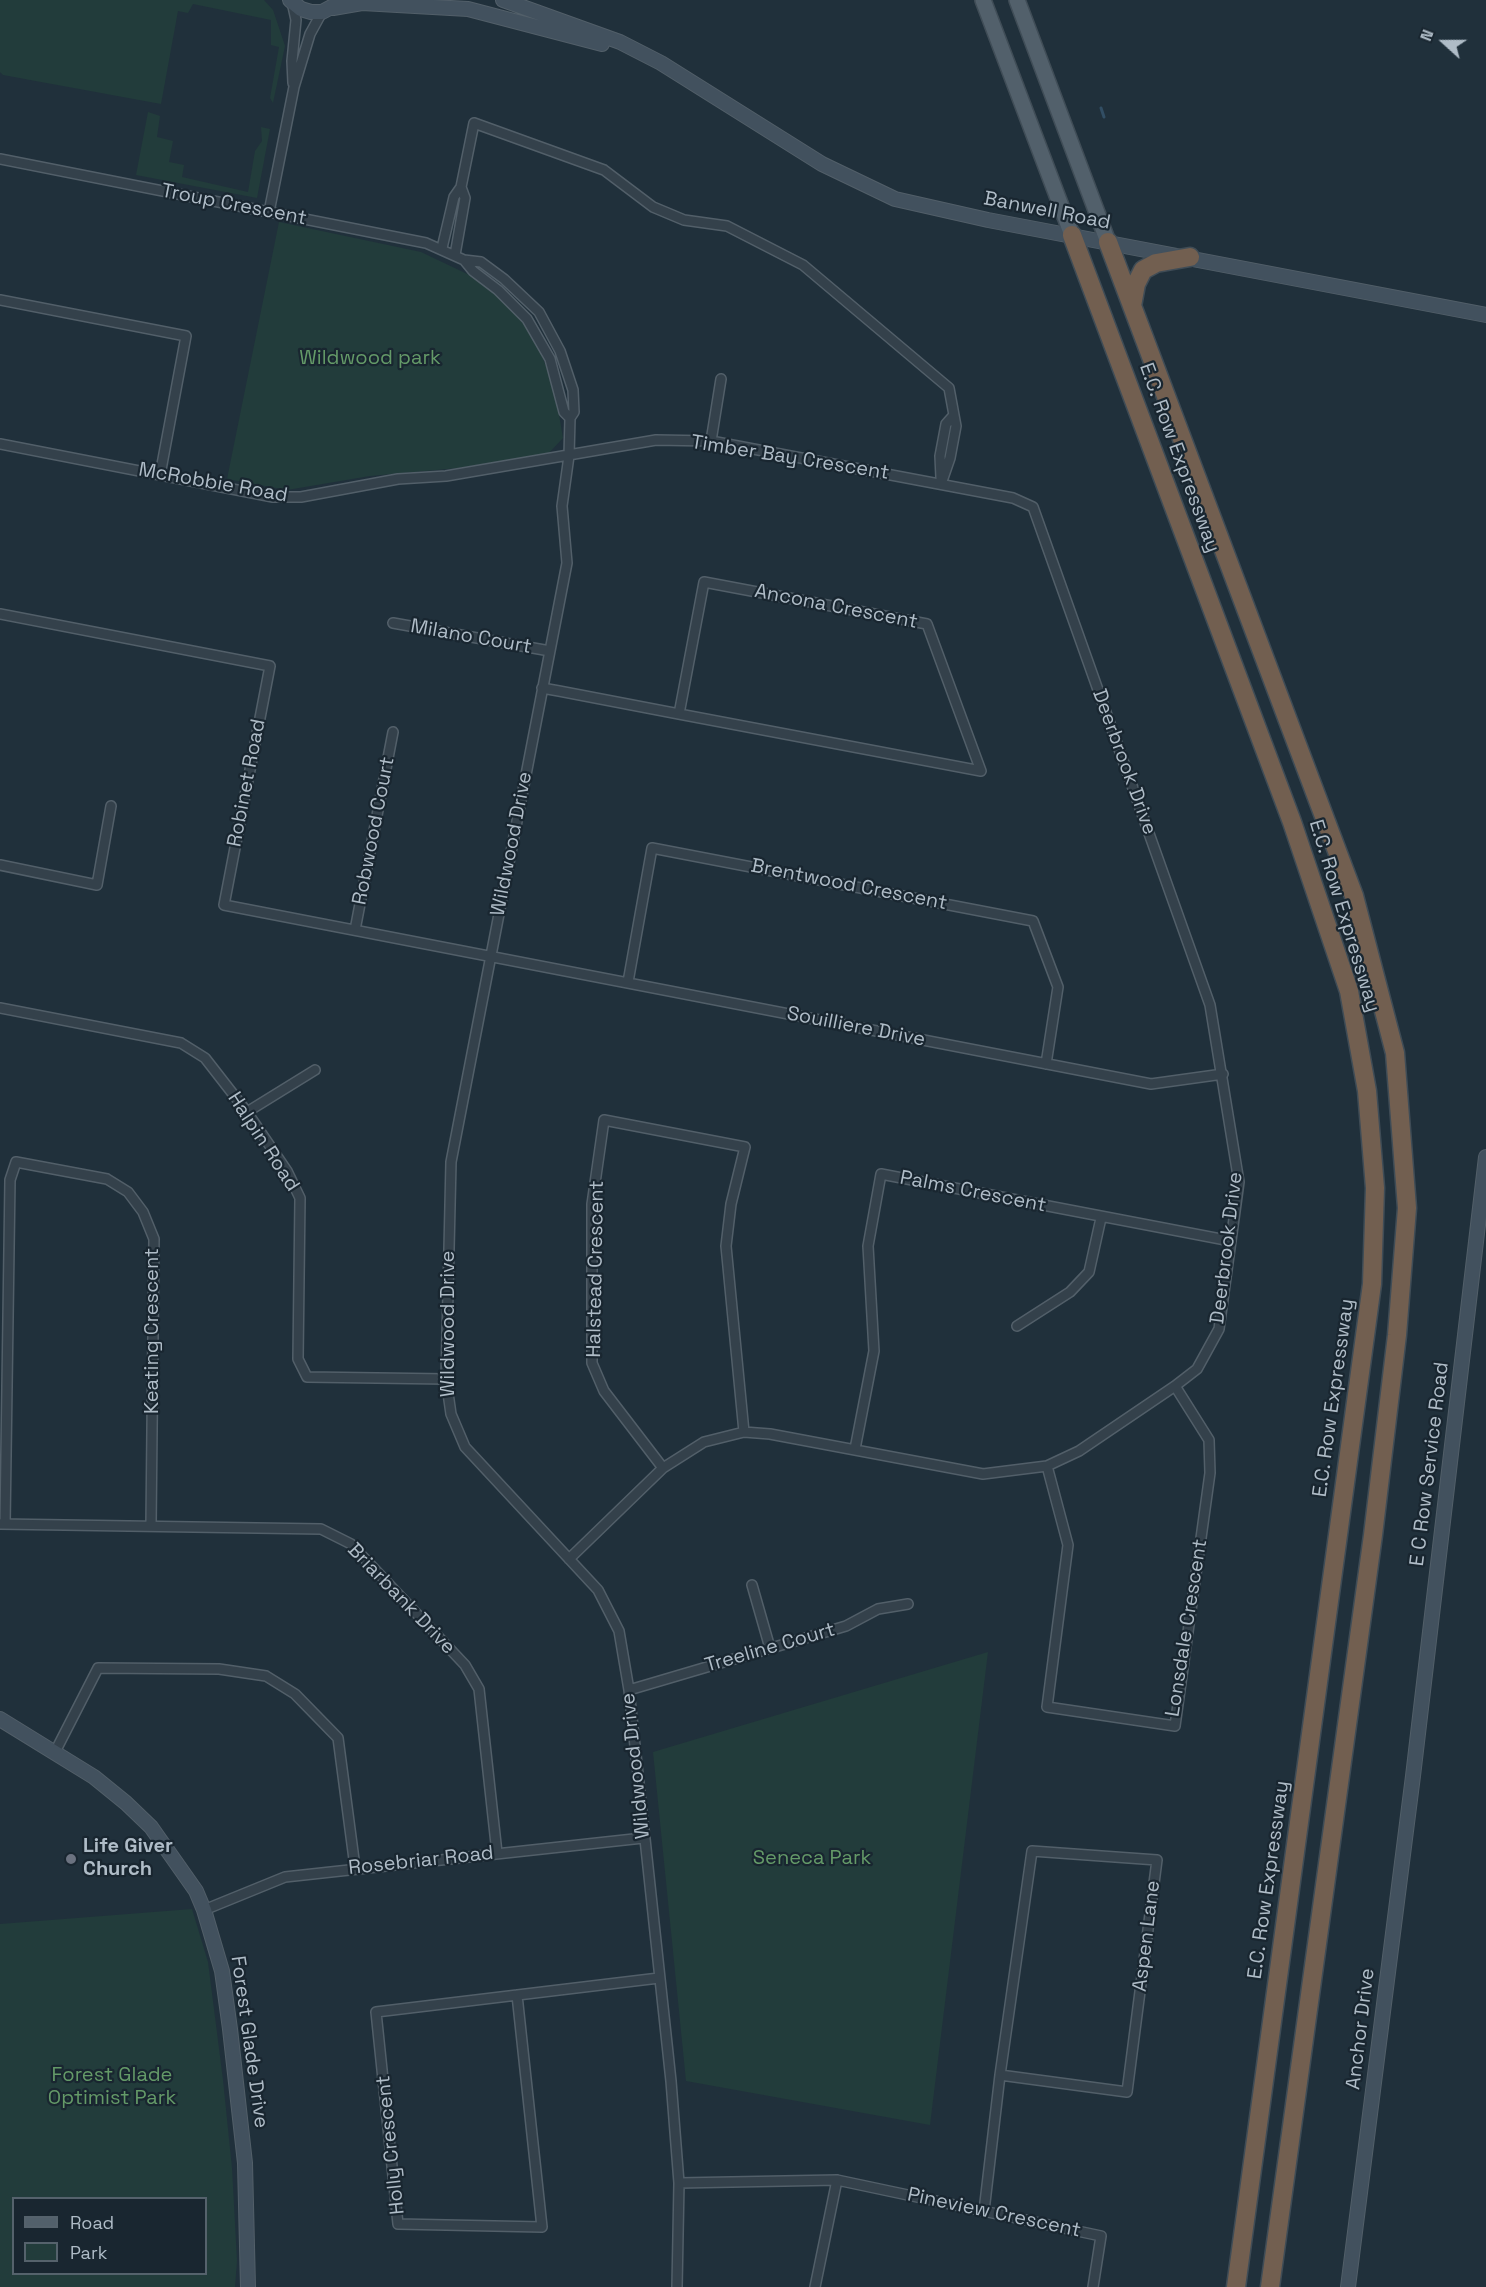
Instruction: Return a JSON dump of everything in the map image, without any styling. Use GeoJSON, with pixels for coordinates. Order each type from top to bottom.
{"type":"FeatureCollection","features":[{"type":"Feature","properties":{"kind":"highway","name":"E.C. Row Expressway"},"geometry":{"type":"LineString","coordinates":[[1072,235],[1292,822],[1349,991],[1367,1091],[1375,1188],[1372,1284],[1236,2287]]}},
{"type":"Feature","properties":{"kind":"highway","name":"E.C. Row Expressway"},"geometry":{"type":"LineString","coordinates":[[1108,242],[1354,896],[1395,1053],[1407,1208],[1397,1335],[1374,1523],[1270,2287]]}},
{"type":"Feature","properties":{"kind":"highway"},"geometry":{"type":"LineString","coordinates":[[1132,308],[1136,284],[1143,270],[1156,263],[1190,257]]}},
{"type":"Feature","properties":{"kind":"main road","name":"E.C. Row Expressway"},"geometry":{"type":"LineString","coordinates":[[983,0],[1072,235]]}},
{"type":"Feature","properties":{"kind":"main road","name":"E.C. Row Expressway"},"geometry":{"type":"LineString","coordinates":[[1017,0],[1108,242]]}},
{"type":"Feature","properties":{"kind":"street","name":"Banwell Road"},"geometry":{"type":"LineString","coordinates":[[503,0],[620,42],[661,63],[822,164],[878,193],[988,220],[1486,315]]}},
{"type":"Feature","properties":{"kind":"street"},"geometry":{"type":"LineString","coordinates":[[291,1],[301,9],[333,7]]}},
{"type":"Feature","properties":{"kind":"street"},"geometry":{"type":"LineString","coordinates":[[291,1],[296,20],[292,61],[294,87]]}},
{"type":"Feature","properties":{"kind":"street","name":"Banwell Road"},"geometry":{"type":"LineString","coordinates":[[333,7],[362,3],[468,9],[636,52]]}},
{"type":"Feature","properties":{"kind":"street"},"geometry":{"type":"LineString","coordinates":[[269,212],[294,87],[310,34],[333,7]]}},
{"type":"Feature","properties":{"kind":"street"},"geometry":{"type":"LineString","coordinates":[[442,248],[454,197],[461,187],[474,123],[604,171],[653,207],[684,220],[727,226],[803,265],[949,388],[954,415],[946,424],[940,456],[941,484]]}},
{"type":"Feature","properties":{"kind":"street","name":"Troup Crescent"},"geometry":{"type":"LineString","coordinates":[[0,159],[442,248],[464,260],[473,271],[498,290],[527,319],[550,358],[564,412],[570,417],[574,412],[573,390],[560,351],[539,312],[489,267],[481,262],[464,260]]}},
{"type":"Feature","properties":{"kind":"street"},"geometry":{"type":"LineString","coordinates":[[455,255],[465,198],[461,187]]}},
{"type":"Feature","properties":{"kind":"street"},"geometry":{"type":"LineString","coordinates":[[0,300],[186,336],[160,475]]}},
{"type":"Feature","properties":{"kind":"street"},"geometry":{"type":"LineString","coordinates":[[711,441],[721,379]]}},
{"type":"Feature","properties":{"kind":"street","name":"Wildwood Drive"},"geometry":{"type":"LineString","coordinates":[[570,417],[569,456],[562,506],[567,563],[451,1162],[446,1379],[450,1414],[465,1447],[598,1590],[619,1630],[629,1690],[679,2183],[677,2287]]}},
{"type":"Feature","properties":{"kind":"street","name":"Timber Bay Crescent"},"geometry":{"type":"LineString","coordinates":[[569,456],[656,440],[711,441],[941,484]]}},
{"type":"Feature","properties":{"kind":"street","name":"McRobbie Road"},"geometry":{"type":"LineString","coordinates":[[0,444],[273,497],[301,498],[398,479],[446,476],[569,456]]}},
{"type":"Feature","properties":{"kind":"street","name":"Deerbrook Drive"},"geometry":{"type":"LineString","coordinates":[[569,1559],[663,1468],[704,1442],[744,1432],[770,1434],[855,1449],[982,1474],[1047,1466],[1079,1451],[1197,1369],[1219,1329],[1239,1182],[1210,1005],[1033,507],[1013,498],[941,484]]}},
{"type":"Feature","properties":{"kind":"street","name":"Ancona Crescent"},"geometry":{"type":"LineString","coordinates":[[542,688],[679,714],[702,718],[981,771],[927,624],[704,582],[679,714]]}},
{"type":"Feature","properties":{"kind":"street","name":"Robinet Road"},"geometry":{"type":"LineString","coordinates":[[0,614],[270,666],[224,905],[490,956]]}},
{"type":"Feature","properties":{"kind":"street","name":"Milano Court"},"geometry":{"type":"LineString","coordinates":[[393,623],[550,651]]}},
{"type":"Feature","properties":{"kind":"street","name":"Robwood Court"},"geometry":{"type":"LineString","coordinates":[[355,930],[393,732]]}},
{"type":"Feature","properties":{"kind":"street"},"geometry":{"type":"LineString","coordinates":[[0,865],[97,885],[111,806]]}},
{"type":"Feature","properties":{"kind":"street","name":"Brentwood Crescent"},"geometry":{"type":"LineString","coordinates":[[628,982],[652,848],[1022,918],[1033,921],[1058,987],[1046,1064]]}},
{"type":"Feature","properties":{"kind":"street","name":"Souilliere Drive"},"geometry":{"type":"LineString","coordinates":[[490,956],[1151,1084],[1223,1074]]}},
{"type":"Feature","properties":{"kind":"street","name":"Halpin Road"},"geometry":{"type":"LineString","coordinates":[[0,1008],[181,1043],[205,1058],[247,1112],[287,1171],[300,1198],[298,1359],[307,1377],[446,1379]]}},
{"type":"Feature","properties":{"kind":"street"},"geometry":{"type":"LineString","coordinates":[[247,1112],[315,1070]]}},
{"type":"Feature","properties":{"kind":"street","name":"Halstead Crescent"},"geometry":{"type":"LineString","coordinates":[[663,1468],[604,1391],[592,1362],[592,1204],[604,1120],[745,1147],[731,1204],[726,1246],[744,1432]]}},
{"type":"Feature","properties":{"kind":"street","name":"E C Row Service Road"},"geometry":{"type":"LineString","coordinates":[[1413,1776],[1486,1157]]}},
{"type":"Feature","properties":{"kind":"street","name":"Keating Crescent"},"geometry":{"type":"LineString","coordinates":[[2,1524],[10,1180],[16,1162],[107,1179],[128,1192],[143,1212],[154,1239],[151,1526]]}},
{"type":"Feature","properties":{"kind":"street","name":"Palms Crescent"},"geometry":{"type":"LineString","coordinates":[[855,1449],[874,1351],[868,1246],[881,1174],[1231,1242]]}},
{"type":"Feature","properties":{"kind":"street"},"geometry":{"type":"LineString","coordinates":[[1017,1326],[1070,1292],[1089,1272],[1101,1218]]}},
{"type":"Feature","properties":{"kind":"street","name":"Lonsdale Crescent"},"geometry":{"type":"LineString","coordinates":[[1047,1466],[1068,1545],[1047,1707],[1175,1726],[1210,1473],[1209,1440],[1175,1386]]}},
{"type":"Feature","properties":{"kind":"street","name":"Briarbank Drive"},"geometry":{"type":"LineString","coordinates":[[2,1524],[321,1529],[351,1544],[465,1665],[479,1689],[497,1853]]}},
{"type":"Feature","properties":{"kind":"street"},"geometry":{"type":"LineString","coordinates":[[752,1585],[770,1648]]}},
{"type":"Feature","properties":{"kind":"street","name":"Treeline Court"},"geometry":{"type":"LineString","coordinates":[[629,1690],[846,1626],[878,1609],[908,1604]]}},
{"type":"Feature","properties":{"kind":"street"},"geometry":{"type":"LineString","coordinates":[[55,1752],[98,1668],[219,1669],[266,1676],[295,1694],[338,1738],[355,1867]]}},
{"type":"Feature","properties":{"kind":"street","name":"Forest Glade Drive"},"geometry":{"type":"LineString","coordinates":[[0,1719],[94,1777],[151,1827],[196,1891],[222,1971],[245,2163],[248,2287]]}},
{"type":"Feature","properties":{"kind":"street","name":"Anchor Drive"},"geometry":{"type":"LineString","coordinates":[[1348,2287],[1413,1776]]}},
{"type":"Feature","properties":{"kind":"street","name":"Rosebriar Road"},"geometry":{"type":"LineString","coordinates":[[204,1910],[285,1877],[355,1867],[644,1838]]}},
{"type":"Feature","properties":{"kind":"street","name":"Aspen Lane"},"geometry":{"type":"LineString","coordinates":[[984,2211],[1000,2075],[1032,1851],[1157,1860],[1127,2092],[1000,2075]]}},
{"type":"Feature","properties":{"kind":"street","name":"Holly Crescent"},"geometry":{"type":"LineString","coordinates":[[517,1995],[542,2227],[398,2224],[376,2012],[517,1995],[659,1978]]}},
{"type":"Feature","properties":{"kind":"street"},"geometry":{"type":"LineString","coordinates":[[815,2287],[837,2180]]}},
{"type":"Feature","properties":{"kind":"street","name":"Pineview Crescent"},"geometry":{"type":"LineString","coordinates":[[679,2183],[837,2180],[1101,2236],[1093,2287]]}},
{"type":"Feature","properties":{"kind":"green space"},"geometry":{"type":"Polygon","coordinates":[[[0,0],[264,0],[273,10],[285,46],[273,103],[270,98],[279,47],[271,45],[271,20],[193,4],[188,13],[178,11],[161,104],[3,75],[0,72],[0,0]]]}},
{"type":"Feature","properties":{"kind":"green space"},"geometry":{"type":"Polygon","coordinates":[[[148,112],[160,116],[157,137],[173,141],[169,162],[184,165],[182,177],[248,192],[255,151],[262,141],[261,127],[270,129],[257,198],[136,175],[148,112]]]}},
{"type":"Feature","properties":{"kind":"green space","name":"Wildwood park"},"geometry":{"type":"Polygon","coordinates":[[[279,222],[421,252],[482,281],[530,328],[554,385],[563,438],[548,454],[458,468],[370,476],[287,490],[227,479],[279,222]]]}},
{"type":"Feature","properties":{"kind":"green space","name":"Seneca Park"},"geometry":{"type":"Polygon","coordinates":[[[988,1652],[930,2125],[686,2081],[653,1752],[988,1652]]]}},
{"type":"Feature","properties":{"kind":"green space","name":"Forest Glade Optimist Park"},"geometry":{"type":"Polygon","coordinates":[[[192,1909],[208,1962],[223,2080],[232,2168],[237,2261],[235,2287],[0,2287],[0,1924],[192,1909]]]}},
{"type":"Feature","properties":{"kind":"waterway"},"geometry":{"type":"LineString","coordinates":[[1101,108],[1104,117]]}},
{"type":"Feature","properties":{"kind":"place","name":"Life Giver Church"},"geometry":{"type":"Point","coordinates":[71,1859]}}]}
